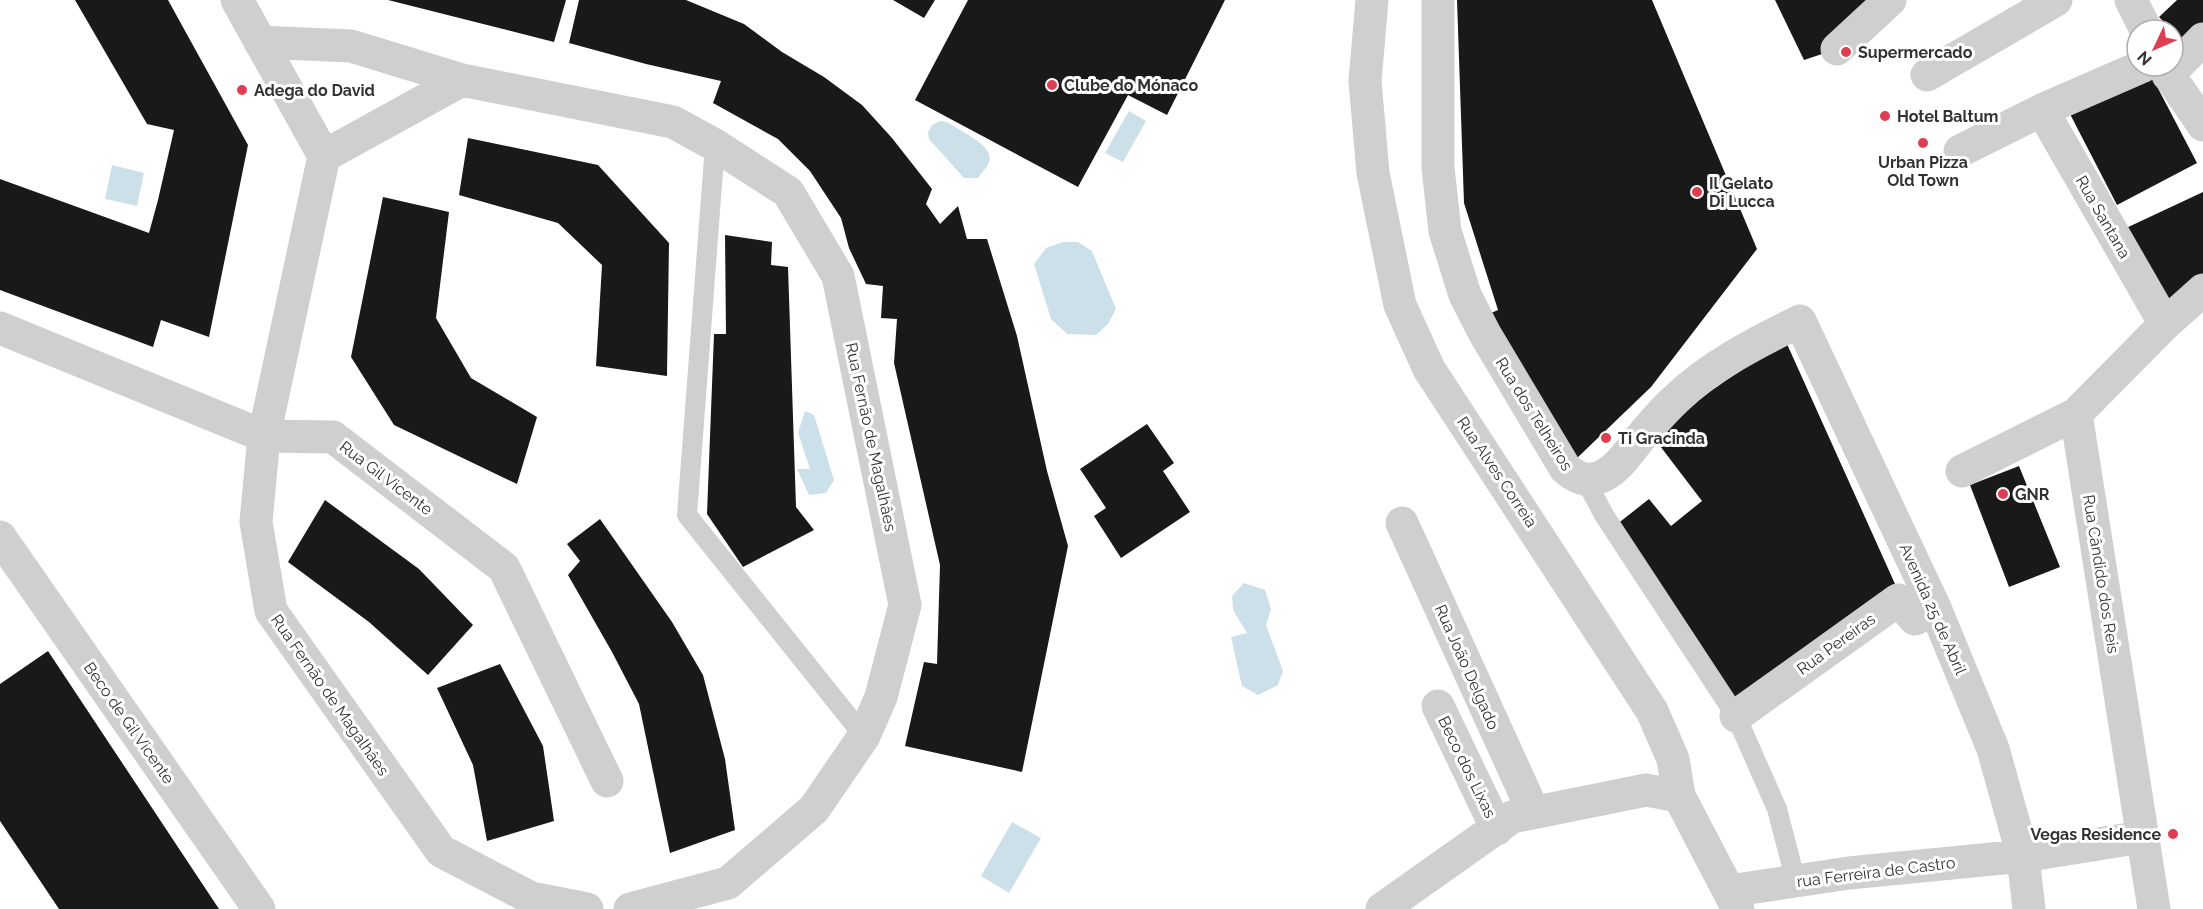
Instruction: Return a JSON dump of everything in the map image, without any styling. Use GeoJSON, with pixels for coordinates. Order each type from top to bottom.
{"type":"FeatureCollection","features":[{"type":"Feature","properties":{"kind":"street"},"geometry":{"type":"LineString","coordinates":[[237,0],[324,156],[462,80]]}},
{"type":"Feature","properties":{"kind":"street","name":"Rua Alves Correia"},"geometry":{"type":"LineString","coordinates":[[1372,0],[1365,81],[1373,173],[1400,305],[1428,369],[1652,711],[1673,759],[1679,796],[1734,900]]}},
{"type":"Feature","properties":{"kind":"street","name":"Rua dos Telheiros"},"geometry":{"type":"LineString","coordinates":[[1438,0],[1438,168],[1445,231],[1465,295],[1485,334],[1565,468],[1575,477],[1585,479]]}},
{"type":"Feature","properties":{"kind":"street"},"geometry":{"type":"LineString","coordinates":[[1837,49],[1890,0]]}},
{"type":"Feature","properties":{"kind":"street"},"geometry":{"type":"LineString","coordinates":[[1927,75],[2020,8],[2056,0]]}},
{"type":"Feature","properties":{"kind":"street"},"geometry":{"type":"LineString","coordinates":[[2132,0],[2140,18]]}},
{"type":"Feature","properties":{"kind":"street"},"geometry":{"type":"LineString","coordinates":[[2185,51],[2203,39]]}},
{"type":"Feature","properties":{"kind":"street","name":"Rua Fernão de Magalhâes"},"geometry":{"type":"LineString","coordinates":[[260,42],[351,46],[462,80],[674,122],[789,192],[838,276],[905,605],[881,698],[864,736],[814,809],[728,883],[630,909]]}},
{"type":"Feature","properties":{"kind":"street"},"geometry":{"type":"LineString","coordinates":[[1960,151],[2042,110],[2133,78]]}},
{"type":"Feature","properties":{"kind":"street"},"geometry":{"type":"LineString","coordinates":[[2165,78],[2203,125]]}},
{"type":"Feature","properties":{"kind":"street","name":"Rua Santana"},"geometry":{"type":"LineString","coordinates":[[2042,110],[2165,324]]}},
{"type":"Feature","properties":{"kind":"street","name":"Rua Fernão de Magalhâes"},"geometry":{"type":"LineString","coordinates":[[324,156],[264,436],[256,522],[271,612],[441,851],[531,898],[587,909]]}},
{"type":"Feature","properties":{"kind":"street"},"geometry":{"type":"LineString","coordinates":[[1962,471],[2076,414],[2165,324],[2203,290]]}},
{"type":"Feature","properties":{"kind":"street","name":"Avenida 25 de Abril"},"geometry":{"type":"LineString","coordinates":[[1585,479],[1600,477],[1618,466],[1660,416],[1696,382],[1775,333],[1800,321],[1935,608],[1993,749],[2023,856],[2029,909]]}},
{"type":"Feature","properties":{"kind":"street","name":"Rua Gil Vicente"},"geometry":{"type":"LineString","coordinates":[[0,328],[264,436],[333,437],[504,568],[607,781]]}},
{"type":"Feature","properties":{"kind":"street","name":"Rua Cândido dos Reis"},"geometry":{"type":"LineString","coordinates":[[2076,414],[2154,909]]}},
{"type":"Feature","properties":{"kind":"street","name":"Rua João Delgado"},"geometry":{"type":"LineString","coordinates":[[1402,523],[1533,811]]}},
{"type":"Feature","properties":{"kind":"street","name":"Beco de Gil Vicente"},"geometry":{"type":"LineString","coordinates":[[0,537],[259,909]]}},
{"type":"Feature","properties":{"kind":"street","name":"Rua Pereiras"},"geometry":{"type":"LineString","coordinates":[[1736,716],[1898,600],[1914,619],[1935,608]]}},
{"type":"Feature","properties":{"kind":"street","name":"Beco dos Lixas"},"geometry":{"type":"LineString","coordinates":[[1438,706],[1497,829]]}},
{"type":"Feature","properties":{"kind":"street"},"geometry":{"type":"LineString","coordinates":[[1382,909],[1512,817],[1646,790],[1679,796]]}},
{"type":"Feature","properties":{"kind":"street","name":"rua Ferreira de Castro"},"geometry":{"type":"LineString","coordinates":[[1734,900],[1796,882],[1849,873],[2023,856],[2142,837]]}},
{"type":"Feature","properties":{"kind":"lane"},"geometry":{"type":"LineString","coordinates":[[715,145],[687,515],[864,736]]}},
{"type":"Feature","properties":{"kind":"lane","name":"Rua dos Telheiros"},"geometry":{"type":"LineString","coordinates":[[1585,479],[1604,515],[1736,716],[1777,809],[1796,882]]}},
{"type":"Feature","properties":{"kind":"water"},"geometry":{"type":"Polygon","coordinates":[[[1129,111],[1146,121],[1123,162],[1105,153],[1129,111]]]}},
{"type":"Feature","properties":{"kind":"water"},"geometry":{"type":"Polygon","coordinates":[[[940,121],[947,122],[967,134],[987,150],[990,156],[989,162],[978,178],[964,178],[929,139],[928,132],[932,125],[940,121]]]}},
{"type":"Feature","properties":{"kind":"water"},"geometry":{"type":"Polygon","coordinates":[[[112,165],[144,173],[137,206],[105,199],[112,165]]]}},
{"type":"Feature","properties":{"kind":"water"},"geometry":{"type":"Polygon","coordinates":[[[1063,242],[1078,242],[1092,251],[1116,309],[1108,324],[1096,335],[1067,334],[1051,319],[1034,264],[1046,248],[1063,242]]]}},
{"type":"Feature","properties":{"kind":"water"},"geometry":{"type":"Polygon","coordinates":[[[805,411],[814,415],[834,480],[826,493],[809,495],[797,469],[810,469],[798,433],[805,411]]]}},
{"type":"Feature","properties":{"kind":"water"},"geometry":{"type":"Polygon","coordinates":[[[1244,583],[1265,590],[1271,609],[1266,625],[1283,671],[1278,685],[1258,695],[1242,686],[1231,637],[1247,633],[1233,610],[1232,596],[1244,583]]]}},
{"type":"Feature","properties":{"kind":"water"},"geometry":{"type":"Polygon","coordinates":[[[1012,822],[1041,838],[1009,893],[981,876],[1012,822]]]}},
{"type":"Feature","properties":{"kind":"building"},"geometry":{"type":"Polygon","coordinates":[[[75,0],[168,0],[248,145],[209,337],[161,320],[153,347],[0,290],[0,179],[149,233],[158,200],[174,130],[147,124],[75,0]]]}},
{"type":"Feature","properties":{"kind":"building"},"geometry":{"type":"Polygon","coordinates":[[[388,0],[566,0],[554,42],[388,0]]]}},
{"type":"Feature","properties":{"kind":"building"},"geometry":{"type":"Polygon","coordinates":[[[579,0],[686,0],[744,24],[862,105],[892,138],[932,189],[926,204],[940,224],[958,206],[967,239],[987,239],[1017,336],[1047,471],[1068,546],[1022,772],[905,746],[924,662],[937,664],[940,565],[894,363],[897,319],[881,318],[883,286],[866,284],[849,248],[841,218],[810,171],[778,139],[713,103],[721,81],[569,43],[579,0]]]}},
{"type":"Feature","properties":{"kind":"building"},"geometry":{"type":"Polygon","coordinates":[[[893,0],[935,0],[924,18],[893,0]]]}},
{"type":"Feature","properties":{"kind":"building","name":"Clube do Mónaco"},"geometry":{"type":"Polygon","coordinates":[[[968,0],[1225,0],[1167,115],[1128,95],[1078,187],[915,100],[968,0]]]}},
{"type":"Feature","properties":{"kind":"building"},"geometry":{"type":"Polygon","coordinates":[[[1457,0],[1652,0],[1757,249],[1651,387],[1575,460],[1491,313],[1498,310],[1464,203],[1457,0]]]}},
{"type":"Feature","properties":{"kind":"building"},"geometry":{"type":"Polygon","coordinates":[[[1775,0],[1890,0],[1837,49],[1804,60],[1775,0]]]}},
{"type":"Feature","properties":{"kind":"building"},"geometry":{"type":"Polygon","coordinates":[[[2177,0],[2203,0],[2203,30],[2187,46],[2185,44],[2185,18],[2159,17],[2177,0]]]}},
{"type":"Feature","properties":{"kind":"building"},"geometry":{"type":"Polygon","coordinates":[[[2140,78],[2153,78],[2197,163],[2117,205],[2070,114],[2140,78]]]}},
{"type":"Feature","properties":{"kind":"building"},"geometry":{"type":"Polygon","coordinates":[[[468,138],[598,165],[669,243],[667,376],[596,366],[602,265],[558,223],[459,195],[468,138]]]}},
{"type":"Feature","properties":{"kind":"building"},"geometry":{"type":"Polygon","coordinates":[[[2203,192],[2203,279],[2168,306],[2124,229],[2203,192]]]}},
{"type":"Feature","properties":{"kind":"building"},"geometry":{"type":"Polygon","coordinates":[[[383,197],[449,212],[436,318],[471,378],[537,417],[517,484],[394,425],[351,357],[383,197]]]}},
{"type":"Feature","properties":{"kind":"building"},"geometry":{"type":"Polygon","coordinates":[[[725,235],[772,242],[771,265],[788,267],[796,507],[814,530],[743,567],[707,514],[714,334],[726,334],[725,235]]]}},
{"type":"Feature","properties":{"kind":"building"},"geometry":{"type":"Polygon","coordinates":[[[1787,344],[1900,595],[1739,710],[1616,525],[1649,499],[1671,526],[1702,501],[1657,442],[1671,424],[1699,399],[1751,363],[1787,344]]]}},
{"type":"Feature","properties":{"kind":"building"},"geometry":{"type":"Polygon","coordinates":[[[1147,424],[1174,463],[1163,471],[1190,512],[1121,558],[1094,516],[1106,508],[1080,469],[1147,424]]]}},
{"type":"Feature","properties":{"kind":"building"},"geometry":{"type":"Polygon","coordinates":[[[2019,466],[2060,567],[2009,587],[1970,485],[2019,466]]]}},
{"type":"Feature","properties":{"kind":"building"},"geometry":{"type":"Polygon","coordinates":[[[325,500],[419,569],[473,625],[428,675],[369,622],[288,562],[325,500]]]}},
{"type":"Feature","properties":{"kind":"building"},"geometry":{"type":"Polygon","coordinates":[[[600,519],[672,622],[703,675],[725,759],[735,830],[670,853],[639,704],[568,575],[580,561],[567,544],[600,519]]]}},
{"type":"Feature","properties":{"kind":"building"},"geometry":{"type":"Polygon","coordinates":[[[48,651],[219,909],[59,909],[0,821],[0,684],[48,651]]]}},
{"type":"Feature","properties":{"kind":"building"},"geometry":{"type":"Polygon","coordinates":[[[500,664],[543,746],[554,821],[487,841],[473,765],[437,688],[500,664]]]}},
{"type":"Feature","properties":{"kind":"place","name":"Supermercado"},"geometry":{"type":"Point","coordinates":[1846,52]}},
{"type":"Feature","properties":{"kind":"place","name":"Clube do Mónaco"},"geometry":{"type":"Point","coordinates":[1052,85]}},
{"type":"Feature","properties":{"kind":"place","name":"Adega do David"},"geometry":{"type":"Point","coordinates":[242,90]}},
{"type":"Feature","properties":{"kind":"place","name":"Hotel Baltum"},"geometry":{"type":"Point","coordinates":[1885,116]}},
{"type":"Feature","properties":{"kind":"place","name":"Urban Pizza Old Town"},"geometry":{"type":"Point","coordinates":[1923,143]}},
{"type":"Feature","properties":{"kind":"place","name":"Il Gelato Di Lucca"},"geometry":{"type":"Point","coordinates":[1697,192]}},
{"type":"Feature","properties":{"kind":"place","name":"Ti Gracinda"},"geometry":{"type":"Point","coordinates":[1606,438]}},
{"type":"Feature","properties":{"kind":"place","name":"GNR"},"geometry":{"type":"Point","coordinates":[2003,494]}},
{"type":"Feature","properties":{"kind":"place","name":"Vegas Residence"},"geometry":{"type":"Point","coordinates":[2173,834]}}]}
